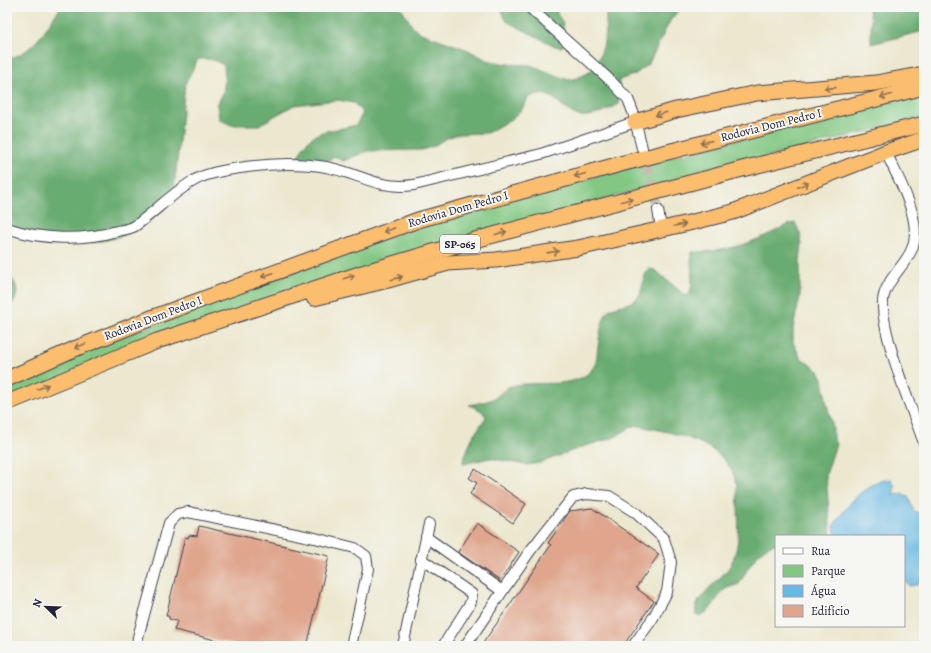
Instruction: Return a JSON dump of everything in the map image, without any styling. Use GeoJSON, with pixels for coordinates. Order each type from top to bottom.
{"type":"FeatureCollection","features":[{"type":"Feature","properties":{"kind":"highway"},"geometry":{"type":"LineString","coordinates":[[635,122],[676,110],[757,93],[876,83],[924,74]]}},
{"type":"Feature","properties":{"kind":"highway","name":"Rodovia Dom Pedro I"},"geometry":{"type":"LineString","coordinates":[[7,379],[72,350],[154,317],[418,220],[624,163],[924,87]]}},
{"type":"Feature","properties":{"kind":"highway","name":"Rodovia Dom Pedro I"},"geometry":{"type":"LineString","coordinates":[[7,403],[157,341],[359,274],[460,244],[746,168],[924,124]]}},
{"type":"Feature","properties":{"kind":"highway"},"geometry":{"type":"LineString","coordinates":[[157,341],[448,263],[496,260],[578,248],[733,212],[886,152],[924,140]]}},
{"type":"Feature","properties":{"kind":"street"},"geometry":{"type":"LineString","coordinates":[[528,7],[611,81],[628,99],[642,148]]}},
{"type":"Feature","properties":{"kind":"street"},"geometry":{"type":"LineString","coordinates":[[7,228],[17,232],[73,239],[102,236],[133,227],[195,179],[232,169],[287,163],[326,167],[353,174],[376,184],[398,187],[414,185],[541,154],[635,122]]}},
{"type":"Feature","properties":{"kind":"street"},"geometry":{"type":"LineString","coordinates":[[886,152],[914,218],[916,239],[910,252],[884,295],[884,316],[887,336],[924,443]]}},
{"type":"Feature","properties":{"kind":"street"},"geometry":{"type":"LineString","coordinates":[[658,210],[661,228]]}},
{"type":"Feature","properties":{"kind":"street"},"geometry":{"type":"LineString","coordinates":[[465,646],[530,551],[573,498],[586,494],[609,496],[636,513],[664,539],[671,562],[667,592],[633,646]]}},
{"type":"Feature","properties":{"kind":"street"},"geometry":{"type":"LineString","coordinates":[[137,646],[138,637],[169,523],[178,514],[188,512],[315,538],[355,548],[366,556],[368,569],[351,646]]}},
{"type":"Feature","properties":{"kind":"street"},"geometry":{"type":"LineString","coordinates":[[403,646],[429,524]]}},
{"type":"Feature","properties":{"kind":"street"},"geometry":{"type":"LineString","coordinates":[[426,537],[502,591]]}},
{"type":"Feature","properties":{"kind":"street"},"geometry":{"type":"LineString","coordinates":[[421,559],[472,594],[471,602],[443,646]]}},
{"type":"Feature","properties":{"kind":"green space"},"geometry":{"type":"Polygon","coordinates":[[[61,7],[396,7],[402,9],[412,26],[421,33],[466,49],[487,60],[506,64],[530,65],[569,80],[588,73],[597,64],[603,47],[606,30],[606,7],[681,7],[670,21],[649,63],[636,74],[619,80],[619,104],[605,111],[589,116],[579,116],[569,111],[551,97],[538,94],[529,97],[522,109],[513,118],[487,133],[459,134],[446,138],[434,146],[422,150],[368,151],[343,161],[334,156],[320,167],[307,167],[298,157],[303,147],[315,135],[321,132],[356,125],[363,113],[354,103],[338,100],[294,105],[259,125],[231,125],[219,119],[217,105],[223,93],[225,79],[224,65],[211,59],[198,59],[185,84],[173,201],[133,231],[102,241],[69,243],[37,237],[21,231],[7,223],[7,60],[27,50],[34,44],[61,7]]]}},
{"type":"Feature","properties":{"kind":"green space"},"geometry":{"type":"Polygon","coordinates":[[[501,7],[554,7],[563,24],[565,44],[562,47],[555,46],[508,22],[504,17],[501,7]]]}},
{"type":"Feature","properties":{"kind":"green space"},"geometry":{"type":"Polygon","coordinates":[[[868,7],[924,7],[924,31],[871,44],[871,18],[868,7]]]}},
{"type":"Feature","properties":{"kind":"green space"},"geometry":{"type":"Polygon","coordinates":[[[924,91],[924,117],[608,198],[7,398],[7,384],[77,354],[375,241],[492,204],[924,91]]]}},
{"type":"Feature","properties":{"kind":"green space"},"geometry":{"type":"Polygon","coordinates":[[[795,223],[800,233],[802,245],[800,260],[800,297],[793,328],[793,342],[800,357],[819,371],[823,378],[826,401],[833,427],[833,438],[836,444],[826,475],[831,535],[775,535],[775,544],[770,545],[759,553],[739,584],[724,590],[710,609],[702,615],[697,616],[697,604],[701,597],[728,569],[733,560],[738,539],[737,485],[731,470],[722,458],[710,448],[696,441],[665,431],[635,425],[613,438],[585,446],[540,463],[526,465],[489,458],[464,464],[463,461],[472,438],[486,417],[482,411],[469,405],[493,399],[506,388],[511,386],[570,381],[581,378],[590,372],[596,362],[600,332],[605,316],[612,308],[629,303],[638,297],[645,275],[649,269],[655,270],[687,297],[690,293],[692,282],[692,252],[721,250],[739,246],[795,223]]]}},
{"type":"Feature","properties":{"kind":"green space"},"geometry":{"type":"Polygon","coordinates":[[[7,274],[14,283],[17,292],[14,301],[7,310],[7,274]]]}},
{"type":"Feature","properties":{"kind":"water"},"geometry":{"type":"Polygon","coordinates":[[[891,479],[895,486],[893,496],[902,493],[908,497],[914,511],[924,515],[924,576],[917,585],[909,586],[905,581],[905,535],[835,535],[834,525],[851,502],[872,485],[891,479]]]}},
{"type":"Feature","properties":{"kind":"building"},"geometry":{"type":"Polygon","coordinates":[[[475,469],[526,504],[513,523],[470,494],[477,483],[469,478],[475,469]]]}},
{"type":"Feature","properties":{"kind":"building"},"geometry":{"type":"Polygon","coordinates":[[[592,508],[659,554],[636,588],[654,601],[623,646],[481,646],[551,545],[548,543],[570,511],[592,508]]]}},
{"type":"Feature","properties":{"kind":"building"},"geometry":{"type":"Polygon","coordinates":[[[477,523],[519,552],[500,581],[458,552],[477,523]]]}},
{"type":"Feature","properties":{"kind":"building"},"geometry":{"type":"Polygon","coordinates":[[[199,526],[329,556],[307,646],[240,646],[174,630],[177,621],[169,619],[169,616],[166,616],[185,537],[188,538],[189,535],[197,536],[199,526]]]}},
{"type":"Feature","properties":{"kind":"tunnel"},"geometry":{"type":"LineString","coordinates":[[643,151],[658,210]]}}]}
